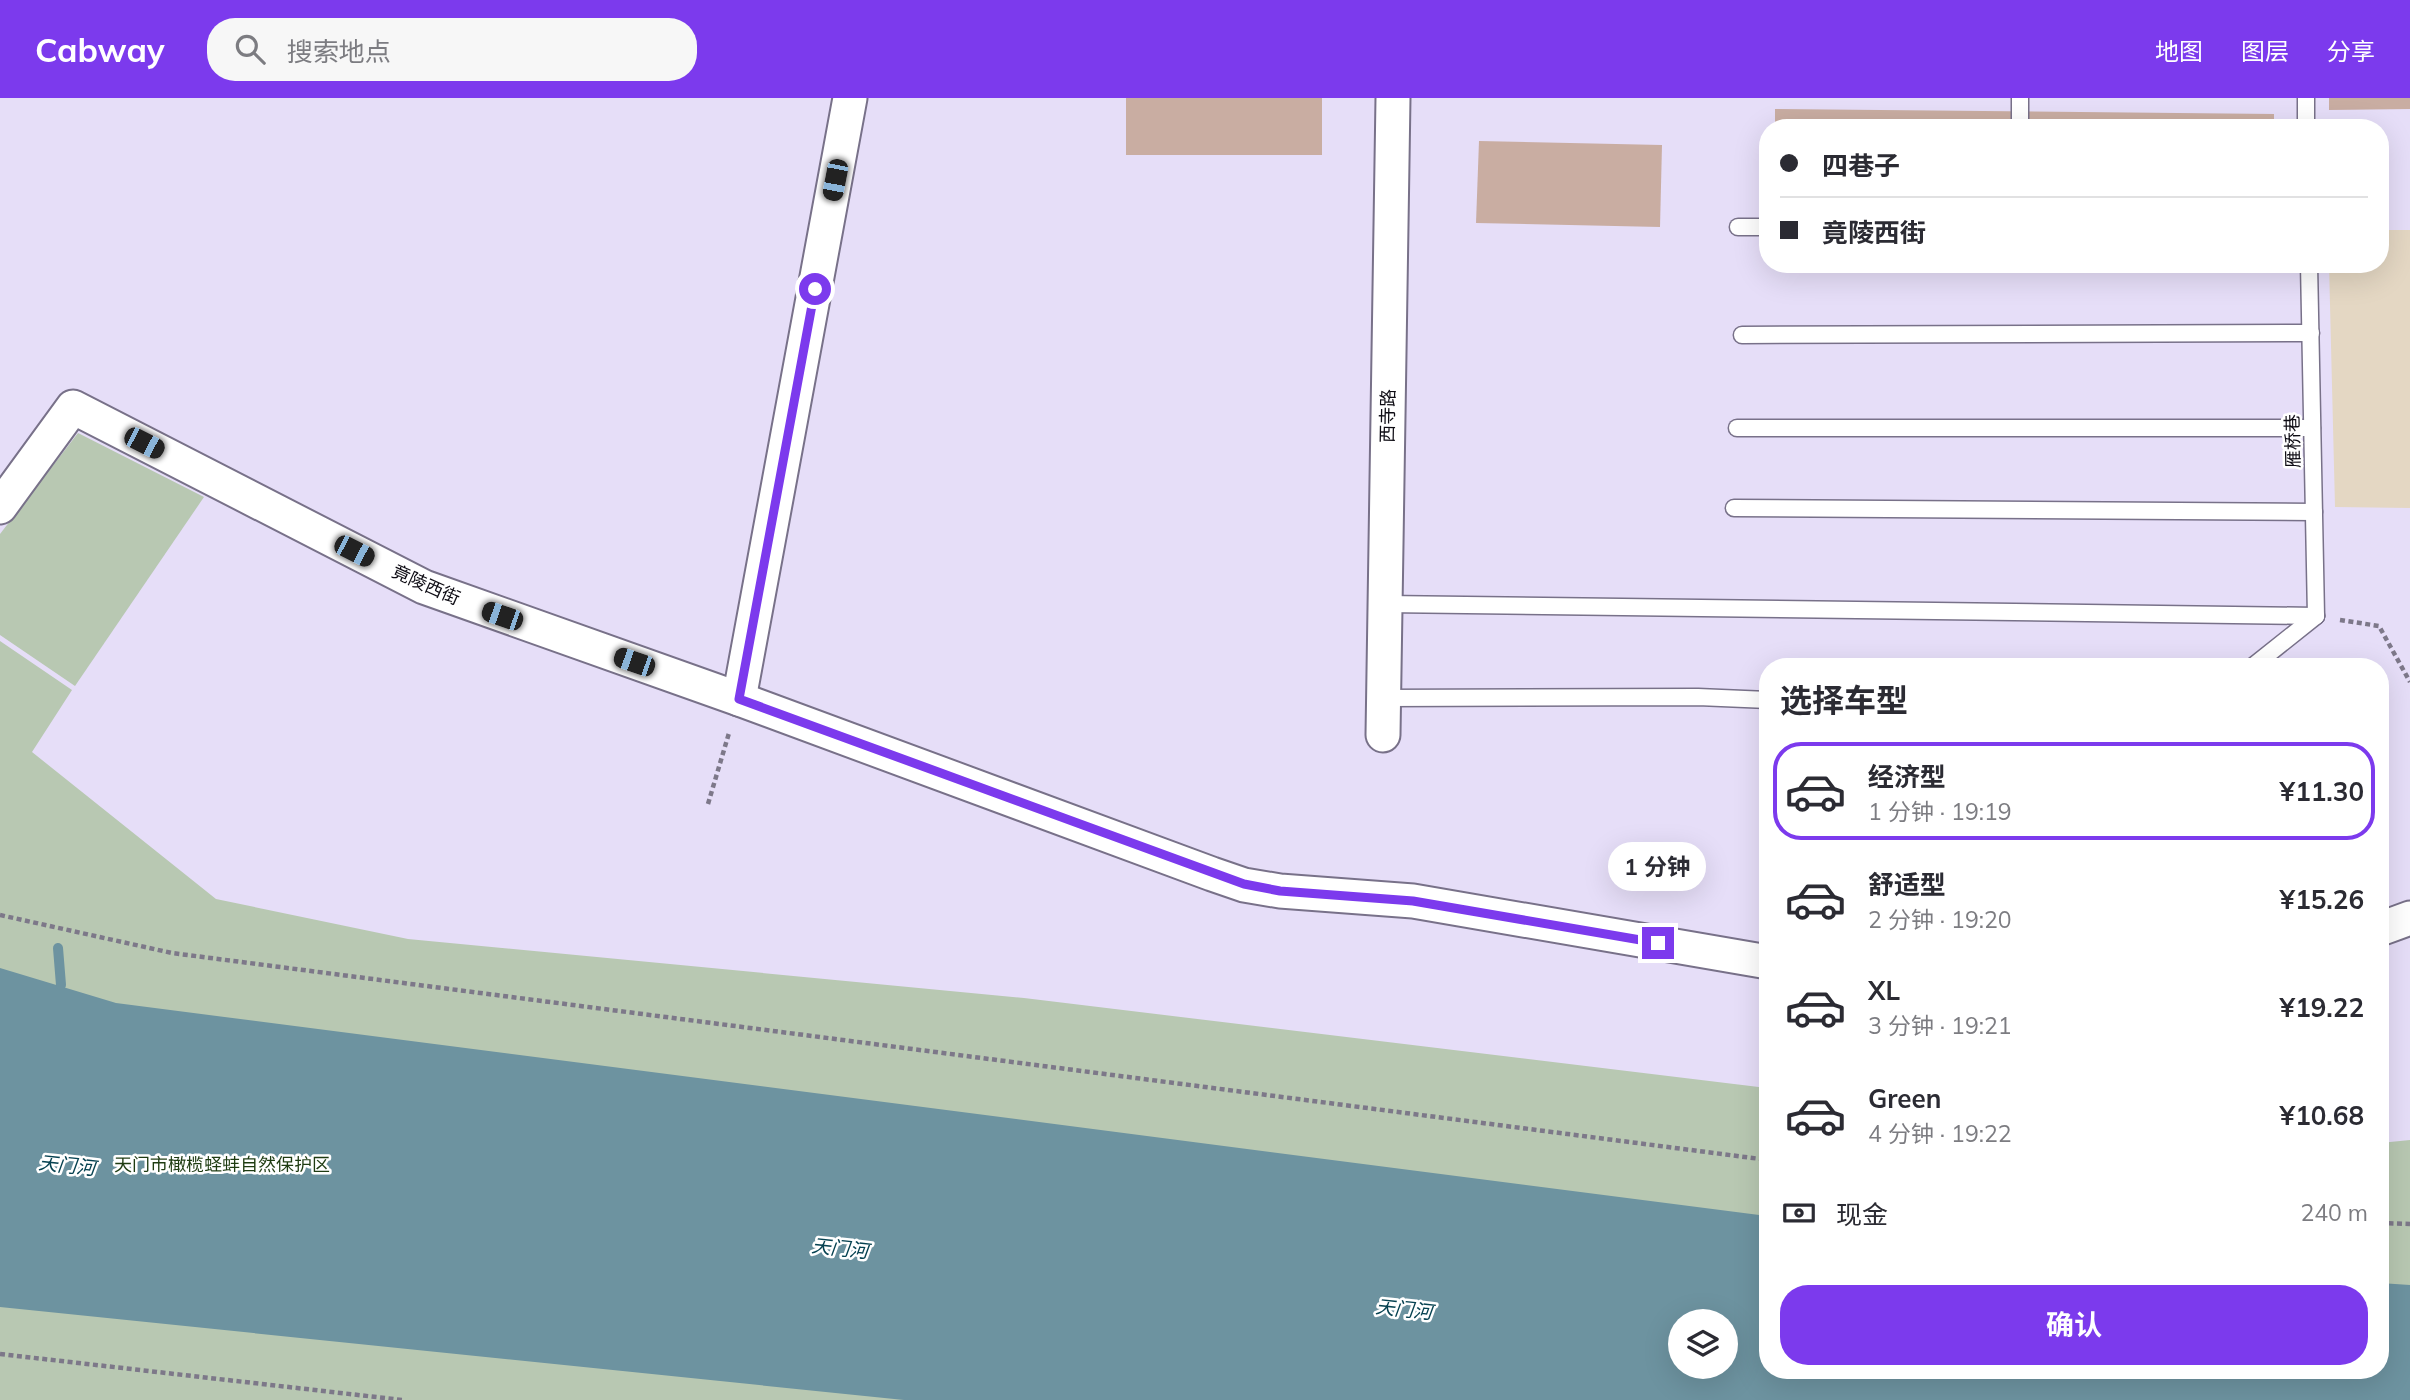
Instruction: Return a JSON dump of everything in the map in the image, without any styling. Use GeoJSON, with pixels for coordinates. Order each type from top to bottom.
{"type":"FeatureCollection","features":[{"type":"Feature","properties":{"kind":"street"},"geometry":{"type":"LineString","coordinates":[[739,699],[850,98]]}},
{"type":"Feature","properties":{"kind":"street","name":"西寺路"},"geometry":{"type":"LineString","coordinates":[[1383,735],[1393,98]]}},
{"type":"Feature","properties":{"kind":"street","name":"竟陵西街"},"geometry":{"type":"LineString","coordinates":[[0,507],[73,407],[424,587],[1244,884],[1280,891],[1413,901],[1759,960]]}},
{"type":"Feature","properties":{"kind":"street"},"geometry":{"type":"LineString","coordinates":[[2389,926],[2410,918]]}},
{"type":"Feature","properties":{"kind":"lane"},"geometry":{"type":"LineString","coordinates":[[2020,98],[2020,119]]}},
{"type":"Feature","properties":{"kind":"lane"},"geometry":{"type":"LineString","coordinates":[[2306,98],[2306,119]]}},
{"type":"Feature","properties":{"kind":"lane"},"geometry":{"type":"LineString","coordinates":[[1738,227],[1759,227]]}},
{"type":"Feature","properties":{"kind":"lane","name":"雁桥巷"},"geometry":{"type":"LineString","coordinates":[[2309,273],[2316,616]]}},
{"type":"Feature","properties":{"kind":"lane"},"geometry":{"type":"LineString","coordinates":[[1742,335],[2311,333]]}},
{"type":"Feature","properties":{"kind":"lane"},"geometry":{"type":"LineString","coordinates":[[1738,428],[2312,428]]}},
{"type":"Feature","properties":{"kind":"lane"},"geometry":{"type":"LineString","coordinates":[[1734,508],[2314,512]]}},
{"type":"Feature","properties":{"kind":"lane"},"geometry":{"type":"LineString","coordinates":[[1385,604],[2316,616]]}},
{"type":"Feature","properties":{"kind":"lane"},"geometry":{"type":"LineString","coordinates":[[2263,658],[2316,616]]}},
{"type":"Feature","properties":{"kind":"lane"},"geometry":{"type":"LineString","coordinates":[[1384,698],[1698,697],[1759,700]]}},
{"type":"Feature","properties":{"kind":"path"},"geometry":{"type":"LineString","coordinates":[[2316,616],[2379,626],[2410,682]]}},
{"type":"Feature","properties":{"kind":"path"},"geometry":{"type":"LineString","coordinates":[[708,804],[739,699]]}},
{"type":"Feature","properties":{"kind":"path"},"geometry":{"type":"LineString","coordinates":[[0,915],[186,955],[1759,1159]]}},
{"type":"Feature","properties":{"kind":"path"},"geometry":{"type":"LineString","coordinates":[[2389,1223],[2410,1224]]}},
{"type":"Feature","properties":{"kind":"path"},"geometry":{"type":"LineString","coordinates":[[0,1354],[402,1400]]}},
{"type":"Feature","properties":{"kind":"shaded area"},"geometry":{"type":"Polygon","coordinates":[[[2389,230],[2410,230],[2410,508],[2335,507],[2329,273],[2389,273],[2389,230]]]}},
{"type":"Feature","properties":{"kind":"green space"},"geometry":{"type":"Polygon","coordinates":[[[78,433],[204,497],[75,686],[0,635],[0,534],[78,433]]]}},
{"type":"Feature","properties":{"kind":"green space","name":"天门市橄榄蛏蚌自然保护区"},"geometry":{"type":"Polygon","coordinates":[[[0,641],[72,690],[32,752],[216,899],[408,939],[1024,998],[1759,1087],[1759,1379],[2389,1379],[2389,1142],[2410,1140],[2410,1400],[0,1400],[0,641]]]}},
{"type":"Feature","properties":{"kind":"water","name":"天门市橄榄蛏蚌自然保护区"},"geometry":{"type":"Polygon","coordinates":[[[0,968],[116,1003],[1759,1215],[1759,1379],[2389,1379],[2389,1284],[2410,1285],[2410,1400],[904,1400],[0,1307],[0,968]]]}},
{"type":"Feature","properties":{"kind":"building"},"geometry":{"type":"Polygon","coordinates":[[[1126,98],[1322,98],[1322,155],[1126,155],[1126,98]]]}},
{"type":"Feature","properties":{"kind":"building"},"geometry":{"type":"Polygon","coordinates":[[[2329,98],[2410,98],[2410,109],[2329,110],[2329,98]]]}},
{"type":"Feature","properties":{"kind":"building"},"geometry":{"type":"Polygon","coordinates":[[[1775,109],[2274,114],[2274,119],[1775,119],[1775,109]]]}},
{"type":"Feature","properties":{"kind":"building"},"geometry":{"type":"Polygon","coordinates":[[[1479,141],[1662,145],[1660,227],[1476,223],[1479,141]]]}},
{"type":"Feature","properties":{"kind":"waterway"},"geometry":{"type":"LineString","coordinates":[[58,948],[61,985]]}},
{"type":"Feature","properties":{"kind":"route"},"geometry":{"type":"LineString","coordinates":[[815,289],[739,699],[1161,856],[1244,884],[1280,891],[1413,901],[1658,943]]}},
{"type":"Feature","properties":{"kind":"water label","name":"天门河"},"geometry":{"type":"Point","coordinates":[67,1165]}},
{"type":"Feature","properties":{"kind":"water label","name":"天门河"},"geometry":{"type":"Point","coordinates":[840,1248]}},
{"type":"Feature","properties":{"kind":"water label","name":"天门河"},"geometry":{"type":"Point","coordinates":[1404,1309]}}]}
